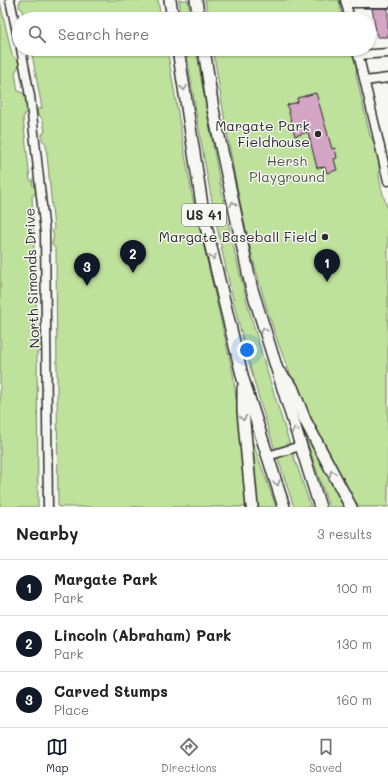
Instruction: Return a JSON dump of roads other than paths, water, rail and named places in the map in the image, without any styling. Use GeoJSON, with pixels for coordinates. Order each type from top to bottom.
{"type":"FeatureCollection","features":[{"type":"Feature","properties":{"kind":"highway"},"geometry":{"type":"LineString","coordinates":[[170,0],[172,12]]}},
{"type":"Feature","properties":{"kind":"highway"},"geometry":{"type":"LineString","coordinates":[[196,0],[198,12]]}},
{"type":"Feature","properties":{"kind":"highway","name":"US 41"},"geometry":{"type":"LineString","coordinates":[[179,56],[204,218],[243,379],[242,411],[252,507]]}},
{"type":"Feature","properties":{"kind":"highway","name":"US 41"},"geometry":{"type":"LineString","coordinates":[[205,56],[213,109],[234,214],[251,286],[276,368],[292,387],[305,420],[351,507]]}},
{"type":"Feature","properties":{"kind":"highway"},"geometry":{"type":"LineString","coordinates":[[276,368],[320,507]]}},
{"type":"Feature","properties":{"kind":"highway"},"geometry":{"type":"LineString","coordinates":[[243,379],[284,507]]}},
{"type":"Feature","properties":{"kind":"street"},"geometry":{"type":"LineString","coordinates":[[10,0],[13,12]]}},
{"type":"Feature","properties":{"kind":"street"},"geometry":{"type":"LineString","coordinates":[[348,12],[346,2],[388,3]]}},
{"type":"Feature","properties":{"kind":"street"},"geometry":{"type":"LineString","coordinates":[[376,53],[388,53]]}},
{"type":"Feature","properties":{"kind":"street","name":"North Simonds Drive"},"geometry":{"type":"LineString","coordinates":[[22,56],[30,96],[45,233],[48,507]]}},
{"type":"Feature","properties":{"kind":"street"},"geometry":{"type":"LineString","coordinates":[[359,56],[385,155],[388,181]]}},
{"type":"Feature","properties":{"kind":"street"},"geometry":{"type":"LineString","coordinates":[[365,81],[388,78]]}},
{"type":"Feature","properties":{"kind":"street"},"geometry":{"type":"LineString","coordinates":[[268,456],[300,446]]}},
{"type":"Feature","properties":{"kind":"place","name":"Margate Park Fieldhouse"},"geometry":{"type":"Point","coordinates":[318,134]}},
{"type":"Feature","properties":{"kind":"place","name":"Margate Baseball Field"},"geometry":{"type":"Point","coordinates":[325,237]}},
{"type":"Feature","properties":{"kind":"place","name":"Lincoln (Abraham) Park"},"geometry":{"type":"Point","coordinates":[133,273]}},
{"type":"Feature","properties":{"kind":"place","name":"Margate Park"},"geometry":{"type":"Point","coordinates":[327,282]}},
{"type":"Feature","properties":{"kind":"place","name":"Carved Stumps"},"geometry":{"type":"Point","coordinates":[87,286]}},
{"type":"Feature","properties":{"kind":"park label","name":"Hersh Playground"},"geometry":{"type":"Point","coordinates":[287,170]}}]}
